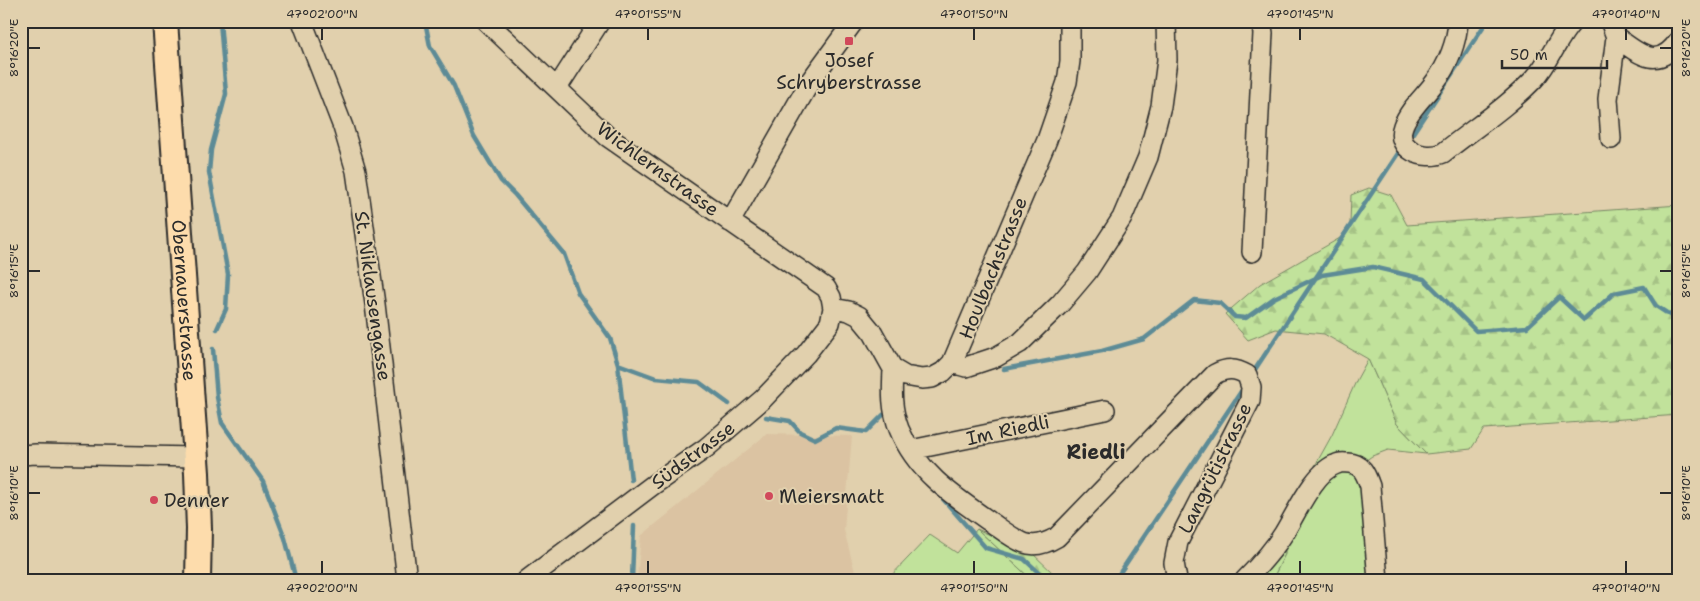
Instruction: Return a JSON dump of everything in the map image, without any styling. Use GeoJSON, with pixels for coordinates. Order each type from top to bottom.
{"type":"FeatureCollection","features":[{"type":"Feature","properties":{"kind":"main road","name":"Obernauerstrasse"},"geometry":{"type":"LineString","coordinates":[[164,21],[196,457],[200,529],[198,580]]}},
{"type":"Feature","properties":{"kind":"street","name":"St. Niklausengasse"},"geometry":{"type":"LineString","coordinates":[[302,21],[343,126],[356,171],[407,580]]}},
{"type":"Feature","properties":{"kind":"street","name":"Wichlernstrasse"},"geometry":{"type":"LineString","coordinates":[[486,21],[608,137],[826,288],[831,297],[833,308]]}},
{"type":"Feature","properties":{"kind":"street"},"geometry":{"type":"LineString","coordinates":[[557,88],[600,21]]}},
{"type":"Feature","properties":{"kind":"street"},"geometry":{"type":"LineString","coordinates":[[730,222],[811,80],[854,21]]}},
{"type":"Feature","properties":{"kind":"street","name":"Houlbachstrasse"},"geometry":{"type":"LineString","coordinates":[[893,369],[905,376],[922,379],[932,378],[943,372],[952,363],[1050,131],[1067,82],[1070,61],[1070,21]]}},
{"type":"Feature","properties":{"kind":"street"},"geometry":{"type":"LineString","coordinates":[[952,363],[966,367],[996,357],[1020,343],[1060,304],[1087,272],[1122,218],[1148,156],[1161,106],[1167,60],[1166,21]]}},
{"type":"Feature","properties":{"kind":"street"},"geometry":{"type":"LineString","coordinates":[[1252,252],[1263,33],[1262,21]]}},
{"type":"Feature","properties":{"kind":"street"},"geometry":{"type":"LineString","coordinates":[[1458,21],[1452,48],[1441,73],[1408,116],[1403,126],[1402,136],[1405,144],[1409,149],[1421,155],[1431,156],[1443,153],[1518,95],[1546,64],[1573,21]]}},
{"type":"Feature","properties":{"kind":"street"},"geometry":{"type":"LineString","coordinates":[[1613,29],[1632,49],[1650,57],[1660,58],[1670,52],[1679,40]]}},
{"type":"Feature","properties":{"kind":"street"},"geometry":{"type":"LineString","coordinates":[[1611,138],[1608,99],[1613,29]]}},
{"type":"Feature","properties":{"kind":"street"},"geometry":{"type":"LineString","coordinates":[[833,308],[849,311],[859,316],[873,333],[893,369]]}},
{"type":"Feature","properties":{"kind":"street","name":"Südstrasse"},"geometry":{"type":"LineString","coordinates":[[527,580],[647,489],[723,435],[763,399],[806,354],[830,323],[833,308]]}},
{"type":"Feature","properties":{"kind":"street","name":"Langrütistrasse"},"geometry":{"type":"LineString","coordinates":[[893,369],[893,410],[900,431],[925,470],[946,491],[1011,536],[1025,543],[1039,544],[1050,542],[1057,537],[1215,374],[1224,369],[1238,369],[1247,375],[1251,387],[1250,401],[1178,542],[1174,563],[1177,580]]}},
{"type":"Feature","properties":{"kind":"street","name":"Im Riedli"},"geometry":{"type":"LineString","coordinates":[[911,450],[1105,410]]}},
{"type":"Feature","properties":{"kind":"street"},"geometry":{"type":"LineString","coordinates":[[21,456],[36,454],[196,457]]}},
{"type":"Feature","properties":{"kind":"street"},"geometry":{"type":"LineString","coordinates":[[1245,580],[1283,534],[1305,495],[1322,474],[1337,464],[1345,463],[1353,463],[1360,467],[1365,472],[1370,486],[1378,580]]}},
{"type":"Feature","properties":{"kind":"shaded area","name":"Meiersmatt"},"geometry":{"type":"Polygon","coordinates":[[[767,434],[852,436],[844,530],[857,580],[637,580],[641,536],[767,434]]]}},
{"type":"Feature","properties":{"kind":"green space"},"geometry":{"type":"Polygon","coordinates":[[[1369,188],[1391,195],[1407,225],[1679,205],[1679,415],[1484,429],[1471,449],[1426,454],[1397,424],[1368,359],[1324,334],[1276,329],[1248,340],[1225,314],[1260,284],[1340,238],[1350,224],[1351,195],[1369,188]]]}},
{"type":"Feature","properties":{"kind":"green space"},"geometry":{"type":"Polygon","coordinates":[[[1368,359],[1397,424],[1426,454],[1388,450],[1372,456],[1362,463],[1306,482],[1332,435],[1368,359]]]}},
{"type":"Feature","properties":{"kind":"green space"},"geometry":{"type":"Polygon","coordinates":[[[1330,471],[1361,474],[1374,580],[1272,580],[1285,554],[1284,540],[1330,471]]]}},
{"type":"Feature","properties":{"kind":"green space"},"geometry":{"type":"Polygon","coordinates":[[[977,529],[1032,580],[887,580],[930,535],[957,553],[977,529]]]}},
{"type":"Feature","properties":{"kind":"green space"},"geometry":{"type":"Polygon","coordinates":[[[977,529],[1030,551],[1063,580],[1032,580],[977,529]]]}},
{"type":"Feature","properties":{"kind":"green space"},"geometry":{"type":"Polygon","coordinates":[[[1284,540],[1285,554],[1272,580],[1251,580],[1284,540]]]}},
{"type":"Feature","properties":{"kind":"waterway"},"geometry":{"type":"LineString","coordinates":[[217,329],[226,309],[228,274],[209,172],[211,150],[226,94],[220,21]]}},
{"type":"Feature","properties":{"kind":"waterway"},"geometry":{"type":"LineString","coordinates":[[425,21],[430,46],[454,86],[474,136],[501,181],[564,254],[578,293],[610,338],[618,364],[631,480]]}},
{"type":"Feature","properties":{"kind":"waterway"},"geometry":{"type":"LineString","coordinates":[[1409,139],[1487,21]]}},
{"type":"Feature","properties":{"kind":"waterway"},"geometry":{"type":"LineString","coordinates":[[1252,374],[1401,149]]}},
{"type":"Feature","properties":{"kind":"waterway"},"geometry":{"type":"LineString","coordinates":[[1004,369],[1102,351],[1144,339],[1194,300],[1220,303],[1235,317],[1246,318],[1274,298],[1322,275],[1373,267],[1424,279],[1476,331],[1527,327],[1559,297],[1584,320],[1614,293],[1644,287],[1656,306],[1679,321]]}},
{"type":"Feature","properties":{"kind":"waterway"},"geometry":{"type":"LineString","coordinates":[[213,349],[217,397],[222,423],[263,481],[285,538],[296,580]]}},
{"type":"Feature","properties":{"kind":"waterway"},"geometry":{"type":"LineString","coordinates":[[618,364],[656,378],[699,382],[729,404]]}},
{"type":"Feature","properties":{"kind":"waterway"},"geometry":{"type":"LineString","coordinates":[[1115,580],[1244,387]]}},
{"type":"Feature","properties":{"kind":"waterway"},"geometry":{"type":"LineString","coordinates":[[766,417],[790,421],[800,432],[815,439],[836,428],[866,432],[883,415]]}},
{"type":"Feature","properties":{"kind":"waterway"},"geometry":{"type":"LineString","coordinates":[[943,499],[986,548],[1024,559],[1047,580]]}},
{"type":"Feature","properties":{"kind":"waterway"},"geometry":{"type":"LineString","coordinates":[[632,580],[634,526]]}},
{"type":"Feature","properties":{"kind":"place","name":"Josef Schryberstrasse"},"geometry":{"type":"Point","coordinates":[849,41]}},
{"type":"Feature","properties":{"kind":"place","name":"Meiersmatt"},"geometry":{"type":"Point","coordinates":[769,496]}},
{"type":"Feature","properties":{"kind":"place","name":"Denner"},"geometry":{"type":"Point","coordinates":[154,500]}},
{"type":"Feature","properties":{"kind":"district","name":"Riedli"},"geometry":{"type":"Point","coordinates":[1096,452]}}]}
